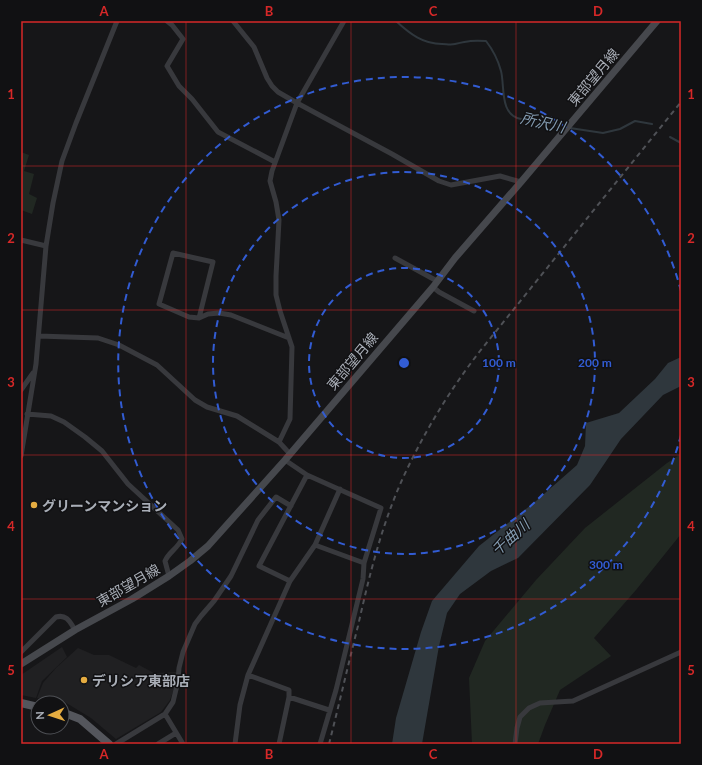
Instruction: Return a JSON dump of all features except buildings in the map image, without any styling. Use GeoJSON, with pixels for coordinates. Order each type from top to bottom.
{"type":"FeatureCollection","features":[{"type":"Feature","properties":{"kind":"main road","name":"東部望月線"},"geometry":{"type":"LineString","coordinates":[[21,664],[74,630],[132,599],[169,576],[208,546],[286,460],[657,21]]}},
{"type":"Feature","properties":{"kind":"main road"},"geometry":{"type":"LineString","coordinates":[[70,715],[80,719],[110,744]]}},
{"type":"Feature","properties":{"kind":"street"},"geometry":{"type":"LineString","coordinates":[[21,456],[36,364],[46,246],[53,202],[62,161],[117,21]]}},
{"type":"Feature","properties":{"kind":"street"},"geometry":{"type":"LineString","coordinates":[[167,21],[183,39],[167,66],[179,86],[192,99],[218,132],[275,162]]}},
{"type":"Feature","properties":{"kind":"street"},"geometry":{"type":"LineString","coordinates":[[233,21],[254,48],[272,86],[278,92],[297,103],[439,181],[451,185],[500,176],[521,182]]}},
{"type":"Feature","properties":{"kind":"street"},"geometry":{"type":"LineString","coordinates":[[279,442],[290,419],[292,346],[276,295],[279,220],[270,181],[275,162],[297,103],[344,21]]}},
{"type":"Feature","properties":{"kind":"street"},"geometry":{"type":"LineString","coordinates":[[21,240],[46,246]]}},
{"type":"Feature","properties":{"kind":"street"},"geometry":{"type":"LineString","coordinates":[[199,318],[213,262],[173,253],[160,304],[190,317],[199,318],[208,314],[219,313],[231,316],[289,338]]}},
{"type":"Feature","properties":{"kind":"street"},"geometry":{"type":"LineString","coordinates":[[395,258],[435,284],[438,292],[474,310]]}},
{"type":"Feature","properties":{"kind":"street"},"geometry":{"type":"LineString","coordinates":[[39,336],[98,338],[119,344],[157,365],[195,400],[207,407],[237,416],[279,442],[290,454]]}},
{"type":"Feature","properties":{"kind":"street"},"geometry":{"type":"LineString","coordinates":[[21,390],[34,372]]}},
{"type":"Feature","properties":{"kind":"street"},"geometry":{"type":"LineString","coordinates":[[27,414],[51,416],[64,422],[86,437],[102,451],[128,484],[178,530],[182,539],[178,548],[169,553],[165,561],[169,576]]}},
{"type":"Feature","properties":{"kind":"street"},"geometry":{"type":"LineString","coordinates":[[286,460],[307,475],[381,508],[364,563],[360,593],[336,690],[320,744]]}},
{"type":"Feature","properties":{"kind":"street"},"geometry":{"type":"LineString","coordinates":[[290,581],[259,566],[307,475]]}},
{"type":"Feature","properties":{"kind":"street"},"geometry":{"type":"LineString","coordinates":[[235,744],[240,705],[248,675],[290,581],[315,545],[340,489]]}},
{"type":"Feature","properties":{"kind":"street"},"geometry":{"type":"LineString","coordinates":[[116,744],[165,714],[172,702],[178,681],[179,668],[183,652],[195,624],[214,601],[231,576],[258,520],[276,497],[291,506]]}},
{"type":"Feature","properties":{"kind":"street"},"geometry":{"type":"LineString","coordinates":[[315,545],[364,563]]}},
{"type":"Feature","properties":{"kind":"street"},"geometry":{"type":"LineString","coordinates":[[21,652],[56,617],[62,616],[66,618],[74,630]]}},
{"type":"Feature","properties":{"kind":"street"},"geometry":{"type":"LineString","coordinates":[[515,744],[520,717],[529,708],[540,703],[573,701],[681,652]]}},
{"type":"Feature","properties":{"kind":"street"},"geometry":{"type":"LineString","coordinates":[[248,675],[289,690],[289,697],[279,744]]}},
{"type":"Feature","properties":{"kind":"street"},"geometry":{"type":"LineString","coordinates":[[289,697],[329,710]]}},
{"type":"Feature","properties":{"kind":"street"},"geometry":{"type":"LineString","coordinates":[[165,714],[183,744]]}},
{"type":"Feature","properties":{"kind":"street"},"geometry":{"type":"LineString","coordinates":[[158,744],[176,733]]}},
{"type":"Feature","properties":{"kind":"shaded area"},"geometry":{"type":"Polygon","coordinates":[[[21,152],[29,155],[24,171],[34,174],[29,194],[37,198],[32,214],[21,210],[21,152]]]}},
{"type":"Feature","properties":{"kind":"shaded area"},"geometry":{"type":"Polygon","coordinates":[[[681,454],[681,534],[636,590],[594,638],[611,656],[560,690],[538,744],[472,744],[469,678],[485,641],[536,580],[585,528],[667,463],[681,454]]]}},
{"type":"Feature","properties":{"kind":"shaded area"},"geometry":{"type":"Polygon","coordinates":[[[62,647],[67,657],[42,681],[37,695],[30,695],[30,697],[21,695],[21,675],[62,647]]]}},
{"type":"Feature","properties":{"kind":"shaded area"},"geometry":{"type":"Polygon","coordinates":[[[78,648],[94,655],[109,655],[136,668],[139,665],[154,673],[177,672],[177,680],[170,700],[161,712],[116,739],[91,718],[70,705],[70,695],[38,695],[43,683],[56,668],[78,648]]]}},
{"type":"Feature","properties":{"kind":"water","name":"千曲川"},"geometry":{"type":"Polygon","coordinates":[[[681,357],[681,386],[663,395],[621,439],[590,485],[518,558],[491,571],[460,594],[447,613],[439,646],[422,744],[392,744],[396,718],[421,632],[432,601],[479,546],[536,501],[577,465],[585,446],[586,423],[619,413],[655,379],[668,363],[681,357]]]}},
{"type":"Feature","properties":{"kind":"waterway","name":"所沢川"},"geometry":{"type":"LineString","coordinates":[[396,21],[417,37],[435,44],[486,41],[500,67],[504,99],[509,112],[521,119],[542,120],[566,127]]}},
{"type":"Feature","properties":{"kind":"waterway","name":"所沢川"},"geometry":{"type":"LineString","coordinates":[[570,128],[603,133],[620,129],[635,121],[652,124]]}},
{"type":"Feature","properties":{"kind":"waterway","name":"所沢川"},"geometry":{"type":"LineString","coordinates":[[670,137],[681,143]]}},
{"type":"Feature","properties":{"kind":"railway"},"geometry":{"type":"LineString","coordinates":[[329,744],[376,552],[402,480],[428,430],[447,397],[480,351],[681,102]]}},
{"type":"Feature","properties":{"kind":"place","name":"グリーンマンション"},"geometry":{"type":"Point","coordinates":[34,505]}},
{"type":"Feature","properties":{"kind":"place","name":"デリシア東部店"},"geometry":{"type":"Point","coordinates":[84,680]}}]}
